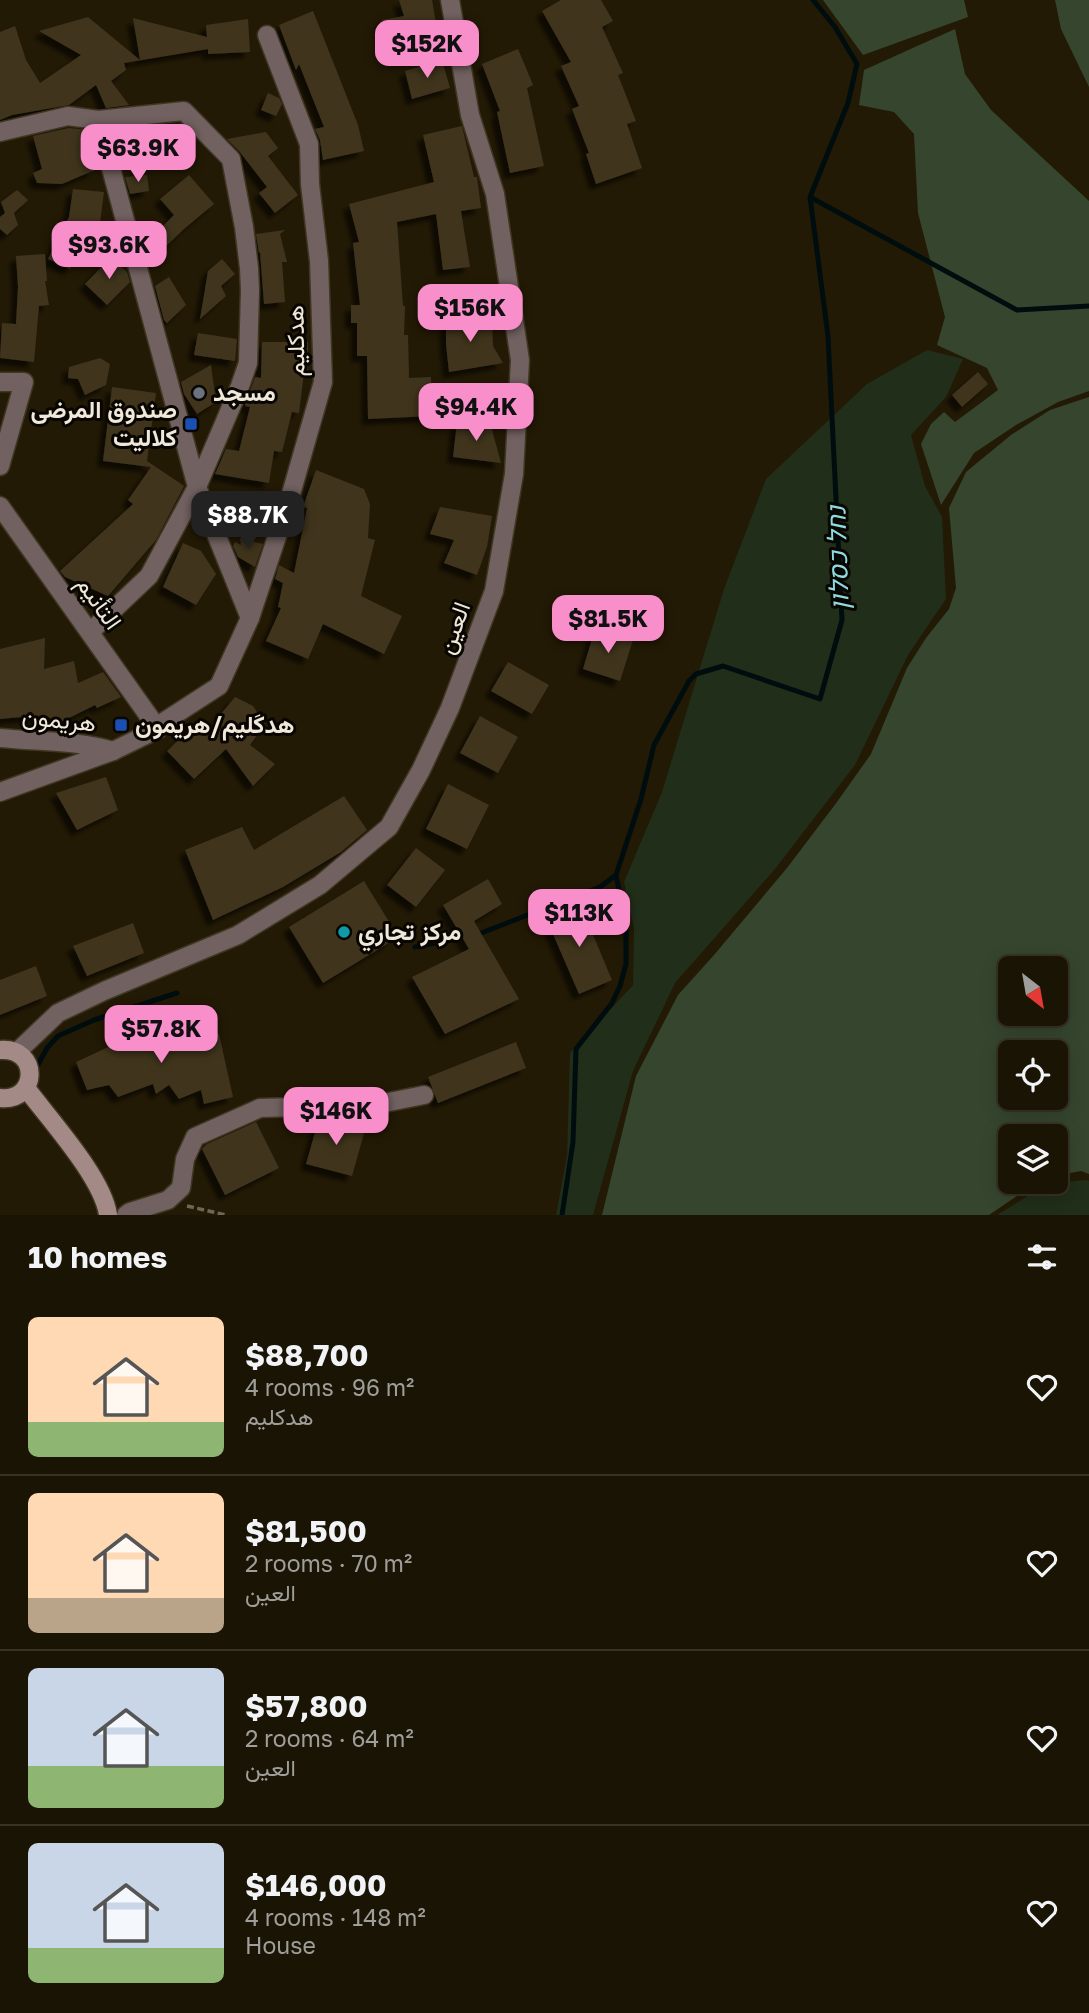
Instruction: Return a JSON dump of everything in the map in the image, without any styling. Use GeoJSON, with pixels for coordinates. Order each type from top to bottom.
{"type":"FeatureCollection","features":[{"type":"Feature","properties":{"kind":"main road"},"geometry":{"type":"LineString","coordinates":[[0,1098],[12,1098],[20,1094],[26,1088],[30,1077],[26,1060],[8,1051]]}},
{"type":"Feature","properties":{"kind":"main road"},"geometry":{"type":"LineString","coordinates":[[26,1088],[93,1177],[104,1197],[108,1215]]}},
{"type":"Feature","properties":{"kind":"street","name":"العين"},"geometry":{"type":"LineString","coordinates":[[8,1051],[58,1013],[238,935],[320,886],[389,827],[421,770],[450,708],[494,592],[514,474],[520,360],[495,194],[470,116],[450,0]]}},
{"type":"Feature","properties":{"kind":"street","name":"هدكليم"},"geometry":{"type":"LineString","coordinates":[[0,792],[113,751],[158,729],[219,686],[250,618],[291,494],[323,382],[318,261],[309,144],[267,35]]}},
{"type":"Feature","properties":{"kind":"street"},"geometry":{"type":"LineString","coordinates":[[0,132],[68,116],[98,120],[184,111],[231,159],[244,227],[250,290],[248,363],[240,386],[197,487],[149,576],[90,632]]}},
{"type":"Feature","properties":{"kind":"street"},"geometry":{"type":"LineString","coordinates":[[98,120],[197,487],[250,618]]}},
{"type":"Feature","properties":{"kind":"street"},"geometry":{"type":"LineString","coordinates":[[0,382],[24,382],[0,466]]}},
{"type":"Feature","properties":{"kind":"street","name":"التأنيم"},"geometry":{"type":"LineString","coordinates":[[0,506],[158,729]]}},
{"type":"Feature","properties":{"kind":"street","name":"هريمون"},"geometry":{"type":"LineString","coordinates":[[0,738],[80,743],[113,751]]}},
{"type":"Feature","properties":{"kind":"street"},"geometry":{"type":"LineString","coordinates":[[126,1215],[168,1200],[181,1188],[185,1158],[195,1137],[260,1108],[374,1105],[424,1095]]}},
{"type":"Feature","properties":{"kind":"path"},"geometry":{"type":"LineString","coordinates":[[168,1200],[226,1215]]}},
{"type":"Feature","properties":{"kind":"green space"},"geometry":{"type":"Polygon","coordinates":[[[823,0],[964,0],[968,17],[863,55],[823,0]]]}},
{"type":"Feature","properties":{"kind":"green space"},"geometry":{"type":"Polygon","coordinates":[[[1055,0],[1089,0],[1089,87],[1061,29],[1055,0]]]}},
{"type":"Feature","properties":{"kind":"green space"},"geometry":{"type":"Polygon","coordinates":[[[955,29],[965,74],[991,110],[1089,201],[1089,391],[1058,402],[1016,425],[974,453],[941,505],[921,444],[931,424],[944,412],[955,422],[998,390],[987,368],[937,345],[945,317],[918,213],[914,134],[894,112],[859,105],[864,70],[955,29]]]}},
{"type":"Feature","properties":{"kind":"green space"},"geometry":{"type":"Polygon","coordinates":[[[927,350],[963,359],[946,397],[911,435],[925,486],[942,517],[946,599],[908,655],[855,765],[775,869],[675,983],[633,1071],[593,1215],[556,1215],[567,1156],[570,1053],[633,985],[634,929],[624,882],[662,792],[724,589],[766,479],[867,384],[927,350]]]}},
{"type":"Feature","properties":{"kind":"green space"},"geometry":{"type":"Polygon","coordinates":[[[1089,397],[1089,1174],[1081,1171],[1068,1174],[1068,1124],[998,1124],[998,1194],[1020,1194],[989,1215],[602,1215],[636,1076],[678,995],[787,868],[871,754],[907,668],[949,609],[956,588],[949,508],[966,472],[1011,435],[1050,410],[1089,397]]]}},
{"type":"Feature","properties":{"kind":"green space"},"geometry":{"type":"Polygon","coordinates":[[[1089,1181],[1089,1215],[997,1215],[1031,1194],[1068,1194],[1068,1182],[1089,1181]]]}},
{"type":"Feature","properties":{"kind":"building"},"geometry":{"type":"Polygon","coordinates":[[[399,0],[432,0],[438,35],[386,44],[382,20],[404,16],[399,0]]]}},
{"type":"Feature","properties":{"kind":"building"},"geometry":{"type":"Polygon","coordinates":[[[561,0],[601,0],[613,21],[602,27],[623,73],[618,75],[636,121],[627,124],[642,168],[596,184],[586,154],[589,153],[572,109],[579,106],[561,66],[571,62],[542,11],[561,0]]]}},
{"type":"Feature","properties":{"kind":"building"},"geometry":{"type":"Polygon","coordinates":[[[313,11],[358,125],[364,151],[323,160],[315,129],[324,127],[299,64],[296,70],[279,25],[313,11]]]}},
{"type":"Feature","properties":{"kind":"building"},"geometry":{"type":"Polygon","coordinates":[[[88,17],[140,60],[133,18],[207,37],[206,25],[248,19],[250,52],[208,54],[208,49],[124,63],[126,70],[111,81],[129,105],[106,108],[96,85],[69,105],[12,115],[0,120],[0,32],[15,26],[26,60],[40,83],[81,55],[39,31],[88,17]]]}},
{"type":"Feature","properties":{"kind":"building"},"geometry":{"type":"Polygon","coordinates":[[[518,49],[533,85],[527,88],[544,166],[510,173],[497,112],[500,111],[482,64],[518,49]]]}},
{"type":"Feature","properties":{"kind":"building"},"geometry":{"type":"Polygon","coordinates":[[[442,60],[450,88],[412,99],[405,71],[442,60]]]}},
{"type":"Feature","properties":{"kind":"building"},"geometry":{"type":"Polygon","coordinates":[[[268,93],[279,98],[282,104],[276,116],[261,110],[268,93]]]}},
{"type":"Feature","properties":{"kind":"building"},"geometry":{"type":"Polygon","coordinates":[[[462,126],[474,177],[477,177],[481,208],[461,211],[470,267],[443,270],[436,214],[397,222],[405,306],[404,335],[408,335],[409,378],[431,377],[432,416],[368,419],[367,356],[357,356],[357,323],[351,323],[351,305],[360,305],[353,243],[359,242],[349,204],[434,182],[423,135],[462,126]]]}},
{"type":"Feature","properties":{"kind":"building"},"geometry":{"type":"Polygon","coordinates":[[[176,127],[183,153],[157,161],[149,135],[176,127]]]}},
{"type":"Feature","properties":{"kind":"building"},"geometry":{"type":"Polygon","coordinates":[[[69,128],[89,130],[91,138],[82,142],[95,170],[62,184],[37,183],[33,173],[42,169],[33,136],[69,128]]]}},
{"type":"Feature","properties":{"kind":"building"},"geometry":{"type":"Polygon","coordinates":[[[266,132],[278,148],[268,156],[298,195],[275,213],[259,193],[267,187],[227,139],[266,132]]]}},
{"type":"Feature","properties":{"kind":"building"},"geometry":{"type":"Polygon","coordinates":[[[147,175],[149,191],[130,194],[125,177],[147,175]]]}},
{"type":"Feature","properties":{"kind":"building"},"geometry":{"type":"Polygon","coordinates":[[[189,175],[214,204],[163,249],[152,237],[174,215],[160,199],[189,175]]]}},
{"type":"Feature","properties":{"kind":"building"},"geometry":{"type":"Polygon","coordinates":[[[73,189],[104,192],[100,223],[94,222],[70,269],[48,259],[69,217],[73,189]]]}},
{"type":"Feature","properties":{"kind":"building"},"geometry":{"type":"Polygon","coordinates":[[[17,190],[28,200],[14,213],[18,225],[7,235],[0,229],[0,217],[5,213],[1,202],[17,190]]]}},
{"type":"Feature","properties":{"kind":"building"},"geometry":{"type":"Polygon","coordinates":[[[285,230],[280,234],[287,262],[282,262],[285,302],[264,304],[256,234],[285,230]]]}},
{"type":"Feature","properties":{"kind":"building"},"geometry":{"type":"Polygon","coordinates":[[[45,254],[45,281],[49,305],[39,306],[34,362],[0,358],[2,323],[16,324],[16,256],[45,254]]]}},
{"type":"Feature","properties":{"kind":"building"},"geometry":{"type":"Polygon","coordinates":[[[111,257],[127,272],[130,282],[107,305],[85,284],[111,257]]]}},
{"type":"Feature","properties":{"kind":"building"},"geometry":{"type":"Polygon","coordinates":[[[222,259],[235,274],[221,286],[226,296],[200,319],[208,271],[222,259]]]}},
{"type":"Feature","properties":{"kind":"building"},"geometry":{"type":"Polygon","coordinates":[[[169,277],[186,305],[167,323],[155,286],[169,277]]]}},
{"type":"Feature","properties":{"kind":"building"},"geometry":{"type":"Polygon","coordinates":[[[492,319],[493,346],[503,363],[449,372],[446,320],[492,319]]]}},
{"type":"Feature","properties":{"kind":"building"},"geometry":{"type":"Polygon","coordinates":[[[198,333],[237,339],[235,361],[194,355],[198,333]]]}},
{"type":"Feature","properties":{"kind":"building"},"geometry":{"type":"Polygon","coordinates":[[[262,342],[308,342],[308,373],[304,373],[299,413],[292,412],[282,452],[274,451],[269,483],[215,474],[226,449],[239,451],[250,407],[245,406],[246,402],[255,377],[261,378],[262,342]]]}},
{"type":"Feature","properties":{"kind":"building"},"geometry":{"type":"Polygon","coordinates":[[[100,358],[110,364],[106,385],[85,395],[78,379],[68,378],[69,367],[100,358]]]}},
{"type":"Feature","properties":{"kind":"building","name":"مسجد"},"geometry":{"type":"Polygon","coordinates":[[[211,365],[216,402],[197,414],[184,394],[181,382],[211,365]]]}},
{"type":"Feature","properties":{"kind":"building"},"geometry":{"type":"Polygon","coordinates":[[[978,372],[988,384],[962,407],[952,395],[978,372]]]}},
{"type":"Feature","properties":{"kind":"building"},"geometry":{"type":"Polygon","coordinates":[[[112,387],[156,393],[147,461],[184,486],[156,540],[108,596],[65,577],[60,571],[133,504],[128,500],[151,467],[103,461],[112,387]]]}},
{"type":"Feature","properties":{"kind":"building"},"geometry":{"type":"Polygon","coordinates":[[[457,422],[491,426],[501,463],[453,457],[457,422]]]}},
{"type":"Feature","properties":{"kind":"building"},"geometry":{"type":"Polygon","coordinates":[[[316,470],[364,489],[370,504],[368,538],[375,540],[361,596],[402,616],[384,654],[323,624],[308,659],[266,641],[281,608],[278,607],[283,583],[275,579],[279,565],[294,573],[307,508],[303,507],[316,470]]]}},
{"type":"Feature","properties":{"kind":"building"},"geometry":{"type":"Polygon","coordinates":[[[440,507],[492,516],[487,547],[477,575],[444,563],[454,540],[430,534],[440,507]]]}},
{"type":"Feature","properties":{"kind":"building"},"geometry":{"type":"Polygon","coordinates":[[[240,538],[263,544],[255,567],[238,557],[233,546],[235,542],[241,545],[240,538]]]}},
{"type":"Feature","properties":{"kind":"building"},"geometry":{"type":"Polygon","coordinates":[[[183,543],[201,551],[216,574],[196,605],[163,587],[183,543]]]}},
{"type":"Feature","properties":{"kind":"building"},"geometry":{"type":"Polygon","coordinates":[[[595,629],[633,640],[620,681],[583,669],[595,629]]]}},
{"type":"Feature","properties":{"kind":"building"},"geometry":{"type":"Polygon","coordinates":[[[45,638],[44,669],[74,661],[78,683],[103,672],[121,697],[97,708],[95,705],[55,725],[49,717],[38,720],[32,716],[0,719],[0,649],[45,638]]]}},
{"type":"Feature","properties":{"kind":"building"},"geometry":{"type":"Polygon","coordinates":[[[508,662],[549,685],[532,714],[491,691],[508,662]]]}},
{"type":"Feature","properties":{"kind":"building"},"geometry":{"type":"Polygon","coordinates":[[[235,697],[253,706],[265,724],[250,745],[275,764],[253,786],[226,749],[194,779],[167,751],[196,723],[205,733],[235,697]]]}},
{"type":"Feature","properties":{"kind":"building"},"geometry":{"type":"Polygon","coordinates":[[[480,716],[518,737],[498,773],[460,753],[480,716]]]}},
{"type":"Feature","properties":{"kind":"building"},"geometry":{"type":"Polygon","coordinates":[[[106,777],[118,810],[77,830],[56,793],[106,777]]]}},
{"type":"Feature","properties":{"kind":"building"},"geometry":{"type":"Polygon","coordinates":[[[448,784],[489,805],[467,849],[426,829],[448,784]]]}},
{"type":"Feature","properties":{"kind":"building"},"geometry":{"type":"Polygon","coordinates":[[[344,796],[367,830],[341,852],[283,887],[213,920],[185,850],[242,827],[254,850],[344,796]]]}},
{"type":"Feature","properties":{"kind":"building"},"geometry":{"type":"Polygon","coordinates":[[[416,848],[445,870],[416,907],[387,885],[416,848]]]}},
{"type":"Feature","properties":{"kind":"building"},"geometry":{"type":"Polygon","coordinates":[[[488,879],[502,904],[474,921],[519,999],[445,1034],[412,977],[469,949],[443,905],[488,879]]]}},
{"type":"Feature","properties":{"kind":"building","name":"مركز تجاري"},"geometry":{"type":"Polygon","coordinates":[[[364,881],[396,933],[387,944],[323,983],[289,927],[364,881]]]}},
{"type":"Feature","properties":{"kind":"building"},"geometry":{"type":"Polygon","coordinates":[[[580,904],[612,980],[579,994],[546,918],[580,904]]]}},
{"type":"Feature","properties":{"kind":"building"},"geometry":{"type":"Polygon","coordinates":[[[133,923],[144,953],[87,976],[73,946],[133,923]]]}},
{"type":"Feature","properties":{"kind":"building"},"geometry":{"type":"Polygon","coordinates":[[[36,966],[47,996],[0,1015],[0,980],[36,966]]]}},
{"type":"Feature","properties":{"kind":"building"},"geometry":{"type":"Polygon","coordinates":[[[175,1016],[181,1041],[219,1034],[233,1097],[204,1104],[201,1090],[179,1099],[169,1085],[156,1094],[153,1084],[118,1097],[109,1085],[87,1090],[76,1062],[175,1016]]]}},
{"type":"Feature","properties":{"kind":"building"},"geometry":{"type":"Polygon","coordinates":[[[516,1042],[526,1068],[438,1103],[428,1077],[516,1042]]]}},
{"type":"Feature","properties":{"kind":"building"},"geometry":{"type":"Polygon","coordinates":[[[319,1118],[365,1130],[352,1176],[306,1164],[319,1118]]]}},
{"type":"Feature","properties":{"kind":"building"},"geometry":{"type":"Polygon","coordinates":[[[256,1122],[279,1168],[225,1195],[202,1149],[207,1144],[256,1122]]]}},
{"type":"Feature","properties":{"kind":"waterway","name":"נחל כסלון"},"geometry":{"type":"LineString","coordinates":[[476,935],[600,887],[616,875],[641,799],[654,745],[689,681],[696,674],[723,666],[820,699],[842,620],[828,336],[810,197],[848,103],[857,64],[835,27],[813,0]]}},
{"type":"Feature","properties":{"kind":"waterway"},"geometry":{"type":"LineString","coordinates":[[810,197],[1017,310],[1089,306]]}},
{"type":"Feature","properties":{"kind":"waterway"},"geometry":{"type":"LineString","coordinates":[[562,1215],[573,1142],[576,1049],[612,1003],[626,964],[626,927],[616,875]]}},
{"type":"Feature","properties":{"kind":"waterway","name":"נחל כסלון"},"geometry":{"type":"LineString","coordinates":[[415,947],[467,937]]}},
{"type":"Feature","properties":{"kind":"waterway"},"geometry":{"type":"LineString","coordinates":[[34,1072],[47,1048],[58,1036],[94,1020],[177,993]]}},
{"type":"Feature","properties":{"kind":"place","name":"مسجد"},"geometry":{"type":"Point","coordinates":[199,393]}},
{"type":"Feature","properties":{"kind":"place","name":"صندوق المرضى كلاليت"},"geometry":{"type":"Point","coordinates":[191,424]}},
{"type":"Feature","properties":{"kind":"place","name":"هدكَليم/هريمون"},"geometry":{"type":"Point","coordinates":[121,725]}},
{"type":"Feature","properties":{"kind":"place","name":"مركز تجاري"},"geometry":{"type":"Point","coordinates":[344,932]}}]}
